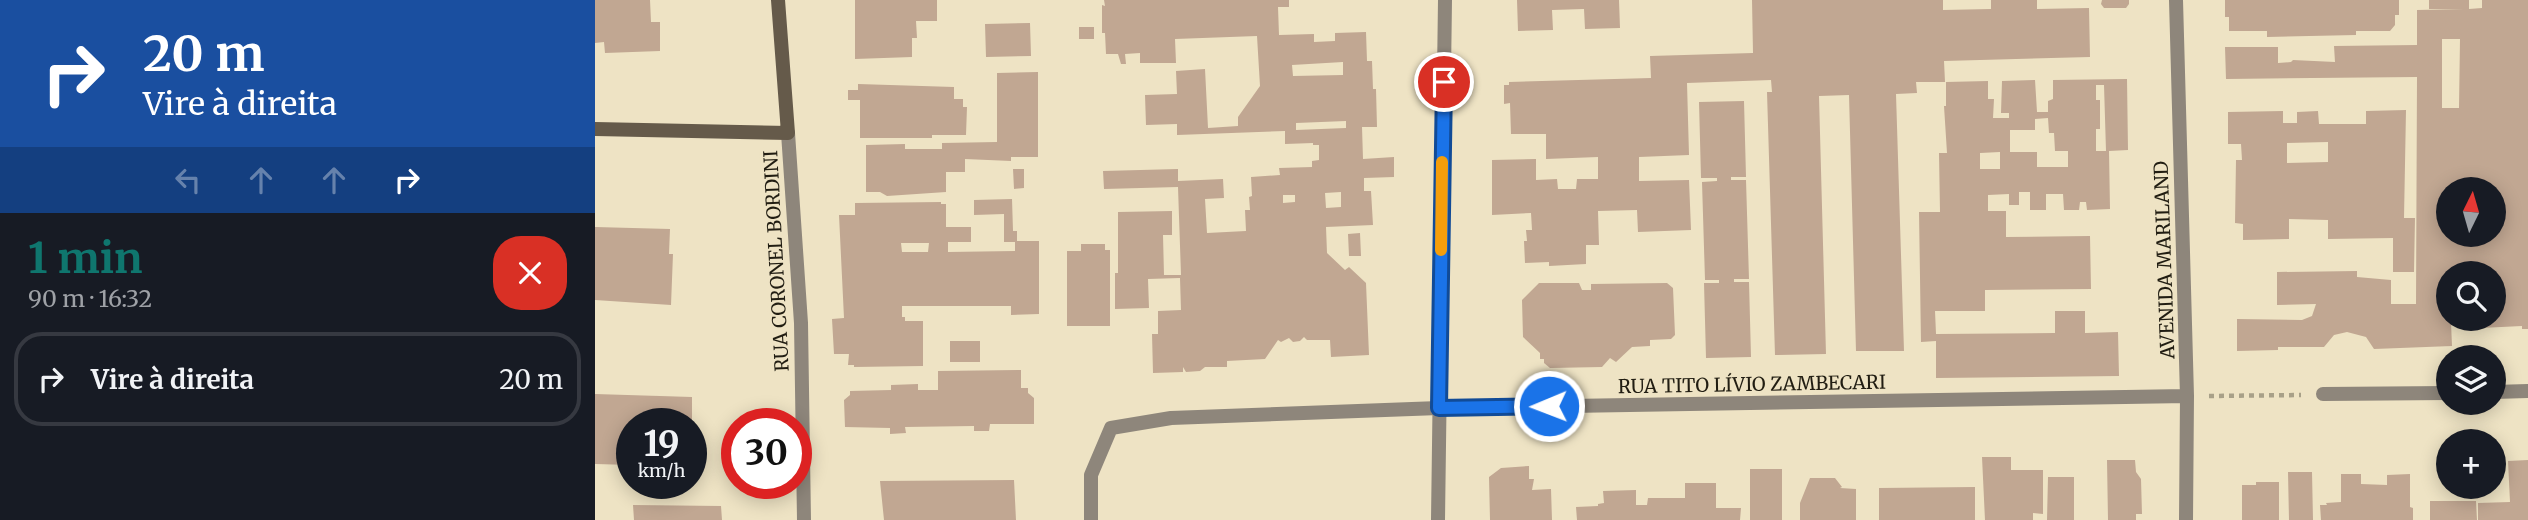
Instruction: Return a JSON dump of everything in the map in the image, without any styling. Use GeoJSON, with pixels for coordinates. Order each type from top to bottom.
{"type":"FeatureCollection","features":[{"type":"Feature","properties":{"kind":"main road","name":"RUA CORONEL BORDINI"},"geometry":{"type":"LineString","coordinates":[[778,0],[788,133]]}},
{"type":"Feature","properties":{"kind":"main road"},"geometry":{"type":"LineString","coordinates":[[595,129],[788,133]]}},
{"type":"Feature","properties":{"kind":"street"},"geometry":{"type":"LineString","coordinates":[[1438,520],[1445,0]]}},
{"type":"Feature","properties":{"kind":"street","name":"AVENIDA MARILAND"},"geometry":{"type":"LineString","coordinates":[[2176,0],[2187,396],[2186,520]]}},
{"type":"Feature","properties":{"kind":"street","name":"RUA CORONEL BORDINI"},"geometry":{"type":"LineString","coordinates":[[788,133],[801,323],[804,520]]}},
{"type":"Feature","properties":{"kind":"street"},"geometry":{"type":"LineString","coordinates":[[2506,392],[2528,391]]}},
{"type":"Feature","properties":{"kind":"street"},"geometry":{"type":"LineString","coordinates":[[2323,394],[2436,393]]}},
{"type":"Feature","properties":{"kind":"street","name":"RUA TITO LÍVIO ZAMBECARI"},"geometry":{"type":"LineString","coordinates":[[1091,520],[1091,475],[1111,428],[1171,418],[1439,408],[2187,396]]}},
{"type":"Feature","properties":{"kind":"path"},"geometry":{"type":"LineString","coordinates":[[2187,396],[2323,394]]}},
{"type":"Feature","properties":{"kind":"building"},"geometry":{"type":"Polygon","coordinates":[[[595,0],[650,0],[651,22],[660,22],[660,51],[605,53],[604,42],[595,43],[595,0]]]}},
{"type":"Feature","properties":{"kind":"building"},"geometry":{"type":"Polygon","coordinates":[[[855,0],[937,0],[937,21],[916,21],[917,38],[912,38],[912,57],[855,59],[855,0]]]}},
{"type":"Feature","properties":{"kind":"building"},"geometry":{"type":"Polygon","coordinates":[[[1104,0],[1289,0],[1289,7],[1278,7],[1279,35],[1314,34],[1314,42],[1335,41],[1335,33],[1366,32],[1367,61],[1372,61],[1373,89],[1376,89],[1377,127],[1362,127],[1363,159],[1394,157],[1394,177],[1364,178],[1364,191],[1371,191],[1373,225],[1326,227],[1327,253],[1345,270],[1349,267],[1366,283],[1369,355],[1331,357],[1330,340],[1307,340],[1304,337],[1293,342],[1289,338],[1281,342],[1278,340],[1265,359],[1227,361],[1227,367],[1205,367],[1200,371],[1186,372],[1183,367],[1183,372],[1153,373],[1152,334],[1158,334],[1158,311],[1181,310],[1180,278],[1148,279],[1149,308],[1115,309],[1118,212],[1172,211],[1172,235],[1163,235],[1164,275],[1181,275],[1178,187],[1104,189],[1103,171],[1178,169],[1178,181],[1223,179],[1224,198],[1205,199],[1207,233],[1246,231],[1245,210],[1250,210],[1251,177],[1280,175],[1279,168],[1312,167],[1312,161],[1319,160],[1319,145],[1285,144],[1285,131],[1177,135],[1177,124],[1146,125],[1145,95],[1177,94],[1176,71],[1205,69],[1208,128],[1238,126],[1238,117],[1260,86],[1257,36],[1175,39],[1176,63],[1140,63],[1140,53],[1125,54],[1126,64],[1121,64],[1118,54],[1106,54],[1105,33],[1102,33],[1102,5],[1105,6],[1104,0]],[[1343,62],[1292,65],[1293,76],[1343,75],[1343,62]],[[1346,121],[1296,123],[1296,130],[1346,128],[1346,121]],[[1341,192],[1325,193],[1326,208],[1341,207],[1341,192]],[[1283,195],[1283,203],[1295,202],[1295,195],[1283,195]]]}},
{"type":"Feature","properties":{"kind":"building"},"geometry":{"type":"Polygon","coordinates":[[[1517,0],[1619,0],[1620,28],[1585,29],[1584,9],[1552,10],[1553,30],[1518,31],[1517,0]]]}},
{"type":"Feature","properties":{"kind":"building"},"geometry":{"type":"Polygon","coordinates":[[[1752,0],[1943,0],[1943,10],[1991,9],[1991,0],[2037,0],[2037,9],[2089,8],[2090,57],[1944,61],[1945,82],[1916,82],[1917,93],[1896,94],[1904,351],[1856,351],[1849,95],[1819,96],[1826,354],[1775,355],[1767,92],[1772,92],[1771,80],[1687,83],[1689,155],[1639,157],[1639,181],[1689,180],[1691,230],[1638,232],[1637,210],[1598,211],[1599,245],[1586,245],[1586,264],[1549,266],[1549,262],[1525,263],[1524,241],[1527,241],[1526,230],[1532,230],[1531,213],[1492,215],[1492,160],[1536,159],[1536,180],[1557,179],[1558,189],[1576,189],[1577,179],[1598,179],[1598,157],[1546,159],[1546,134],[1511,134],[1510,103],[1504,104],[1504,85],[1509,85],[1509,82],[1651,78],[1650,56],[1753,53],[1752,0]]]}},
{"type":"Feature","properties":{"kind":"building"},"geometry":{"type":"Polygon","coordinates":[[[2102,0],[2129,0],[2129,4],[2126,8],[2104,8],[2102,0]]]}},
{"type":"Feature","properties":{"kind":"building"},"geometry":{"type":"Polygon","coordinates":[[[2225,0],[2399,0],[2399,15],[2395,15],[2395,25],[2390,31],[2356,31],[2356,35],[2267,37],[2267,31],[2229,31],[2229,17],[2225,17],[2225,0]]]}},
{"type":"Feature","properties":{"kind":"building"},"geometry":{"type":"Polygon","coordinates":[[[2429,0],[2469,0],[2469,9],[2482,8],[2482,0],[2528,0],[2528,329],[2522,329],[2522,326],[2506,327],[2506,261],[2436,261],[2436,331],[2451,331],[2452,345],[2374,349],[2366,337],[2347,332],[2334,335],[2324,347],[2278,347],[2278,350],[2237,351],[2237,319],[2302,320],[2312,316],[2316,304],[2277,305],[2277,272],[2357,271],[2357,277],[2391,280],[2391,304],[2416,304],[2417,77],[2226,79],[2225,47],[2278,47],[2278,63],[2293,60],[2335,62],[2334,46],[2417,45],[2417,10],[2464,9],[2429,9],[2429,0]],[[2442,39],[2442,108],[2459,108],[2460,39],[2442,39]]]}},
{"type":"Feature","properties":{"kind":"building"},"geometry":{"type":"Polygon","coordinates":[[[1030,23],[1031,56],[986,57],[985,24],[1030,23]]]}},
{"type":"Feature","properties":{"kind":"building"},"geometry":{"type":"Polygon","coordinates":[[[1079,27],[1094,27],[1094,39],[1079,39],[1079,27]]]}},
{"type":"Feature","properties":{"kind":"building"},"geometry":{"type":"Polygon","coordinates":[[[1038,72],[1038,157],[1011,157],[1011,161],[965,159],[965,172],[946,172],[946,192],[887,196],[880,192],[866,192],[866,145],[905,144],[905,149],[942,149],[942,143],[997,142],[997,73],[1038,72]]]}},
{"type":"Feature","properties":{"kind":"building"},"geometry":{"type":"Polygon","coordinates":[[[2127,79],[2128,150],[2109,151],[2110,209],[2087,210],[2086,202],[2080,202],[2079,210],[2064,210],[2063,194],[2046,194],[2046,210],[2030,210],[2030,192],[2019,192],[2019,205],[2009,205],[2009,194],[1988,195],[1988,211],[2006,211],[2006,237],[2090,236],[2091,289],[1985,290],[1985,311],[1935,311],[1936,334],[2055,333],[2055,311],[2085,311],[2085,333],[2118,332],[2119,376],[1936,378],[1936,341],[1921,342],[1919,212],[1940,212],[1939,153],[1947,153],[1944,106],[1946,82],[1988,81],[1988,99],[1994,99],[1993,118],[2009,118],[2009,113],[2001,113],[2002,81],[2035,80],[2037,112],[2048,112],[2048,101],[2053,99],[2053,80],[2127,79]],[[2096,85],[2096,100],[2100,100],[2100,129],[2096,129],[2096,151],[2106,151],[2104,85],[2096,85]],[[2048,118],[2035,119],[2035,130],[2010,130],[2010,152],[2037,152],[2037,167],[2068,167],[2068,151],[2055,151],[2054,133],[2049,133],[2048,118]],[[2000,152],[1980,153],[1980,169],[2000,169],[2000,152]]]}},
{"type":"Feature","properties":{"kind":"building"},"geometry":{"type":"Polygon","coordinates":[[[858,84],[954,87],[954,99],[963,99],[963,107],[967,107],[966,135],[860,138],[860,100],[848,100],[848,90],[858,90],[858,84]]]}},
{"type":"Feature","properties":{"kind":"building"},"geometry":{"type":"Polygon","coordinates":[[[1744,101],[1746,177],[1731,177],[1731,180],[1746,180],[1749,279],[1734,279],[1734,282],[1749,282],[1751,357],[1706,358],[1704,283],[1719,283],[1719,280],[1705,280],[1702,182],[1717,181],[1717,178],[1701,178],[1699,102],[1744,101]]]}},
{"type":"Feature","properties":{"kind":"building"},"geometry":{"type":"Polygon","coordinates":[[[2406,110],[2404,218],[2415,218],[2414,272],[2393,272],[2393,238],[2328,239],[2328,220],[2289,219],[2289,239],[2243,240],[2243,224],[2235,223],[2236,160],[2242,160],[2241,144],[2228,144],[2228,112],[2283,111],[2283,123],[2297,123],[2297,112],[2318,111],[2319,124],[2366,124],[2366,111],[2406,110]],[[2328,142],[2287,143],[2287,163],[2328,162],[2328,142]]]}},
{"type":"Feature","properties":{"kind":"building"},"geometry":{"type":"Polygon","coordinates":[[[1013,169],[1024,169],[1024,188],[1014,189],[1013,169]]]}},
{"type":"Feature","properties":{"kind":"building"},"geometry":{"type":"Polygon","coordinates":[[[1012,199],[1013,231],[1017,231],[1017,241],[1039,241],[1039,314],[1011,315],[1011,306],[902,306],[902,317],[905,317],[905,321],[923,321],[923,366],[854,367],[848,365],[849,354],[834,354],[832,319],[844,318],[839,215],[855,215],[855,203],[941,202],[946,204],[946,227],[971,227],[971,242],[948,242],[948,252],[1015,251],[1015,242],[1004,242],[1004,214],[974,215],[974,200],[1012,199]],[[901,243],[902,252],[928,252],[929,243],[901,243]]]}},
{"type":"Feature","properties":{"kind":"building"},"geometry":{"type":"Polygon","coordinates":[[[595,227],[670,229],[669,254],[673,254],[671,305],[595,300],[595,227]]]}},
{"type":"Feature","properties":{"kind":"building"},"geometry":{"type":"Polygon","coordinates":[[[1360,233],[1361,256],[1349,256],[1348,234],[1360,233]]]}},
{"type":"Feature","properties":{"kind":"building"},"geometry":{"type":"Polygon","coordinates":[[[1081,244],[1105,244],[1105,250],[1110,250],[1110,326],[1067,326],[1067,251],[1081,251],[1081,244]]]}},
{"type":"Feature","properties":{"kind":"building"},"geometry":{"type":"Polygon","coordinates":[[[1539,283],[1579,283],[1582,290],[1591,290],[1591,284],[1667,283],[1673,288],[1675,335],[1671,339],[1650,340],[1650,346],[1632,347],[1616,362],[1610,358],[1602,367],[1550,368],[1544,363],[1544,359],[1540,359],[1540,353],[1523,337],[1522,300],[1539,283]]]}},
{"type":"Feature","properties":{"kind":"building"},"geometry":{"type":"Polygon","coordinates":[[[950,341],[980,341],[980,362],[950,362],[950,341]]]}},
{"type":"Feature","properties":{"kind":"building"},"geometry":{"type":"Polygon","coordinates":[[[1021,370],[1021,388],[1028,388],[1028,393],[1034,398],[1034,424],[990,424],[989,431],[974,431],[974,426],[905,427],[906,433],[890,434],[890,428],[845,427],[844,400],[850,395],[850,391],[891,390],[891,385],[918,384],[918,390],[938,390],[938,371],[1021,370]]]}},
{"type":"Feature","properties":{"kind":"building"},"geometry":{"type":"Polygon","coordinates":[[[595,394],[692,397],[692,408],[616,408],[616,465],[595,464],[595,394]]]}},
{"type":"Feature","properties":{"kind":"building"},"geometry":{"type":"Polygon","coordinates":[[[1982,457],[2011,457],[2011,470],[2043,470],[2043,514],[2033,513],[2033,520],[1985,520],[1982,457]]]}},
{"type":"Feature","properties":{"kind":"building"},"geometry":{"type":"Polygon","coordinates":[[[2107,460],[2135,460],[2136,472],[2141,479],[2142,514],[2136,514],[2136,520],[2108,520],[2107,460]]]}},
{"type":"Feature","properties":{"kind":"building"},"geometry":{"type":"Polygon","coordinates":[[[2528,460],[2528,520],[2478,520],[2478,503],[2510,502],[2508,461],[2528,460]]]}},
{"type":"Feature","properties":{"kind":"building"},"geometry":{"type":"Polygon","coordinates":[[[1529,466],[1529,479],[1534,479],[1532,490],[1551,489],[1552,520],[1490,520],[1489,477],[1501,468],[1529,466]]]}},
{"type":"Feature","properties":{"kind":"building"},"geometry":{"type":"Polygon","coordinates":[[[1750,469],[1782,469],[1782,520],[1750,520],[1750,469]]]}},
{"type":"Feature","properties":{"kind":"building"},"geometry":{"type":"Polygon","coordinates":[[[2288,472],[2312,472],[2313,520],[2289,520],[2288,472]]]}},
{"type":"Feature","properties":{"kind":"building"},"geometry":{"type":"Polygon","coordinates":[[[2341,474],[2361,474],[2361,484],[2387,485],[2387,475],[2410,474],[2410,507],[2413,508],[2413,520],[2321,520],[2320,505],[2341,502],[2341,474]]]}},
{"type":"Feature","properties":{"kind":"building"},"geometry":{"type":"Polygon","coordinates":[[[2048,477],[2074,477],[2074,520],[2047,520],[2048,477]]]}},
{"type":"Feature","properties":{"kind":"building"},"geometry":{"type":"Polygon","coordinates":[[[1810,478],[1835,478],[1842,487],[1840,488],[1856,489],[1856,520],[1800,520],[1800,503],[1810,478]]]}},
{"type":"Feature","properties":{"kind":"building"},"geometry":{"type":"Polygon","coordinates":[[[1014,480],[1016,520],[884,520],[880,481],[1014,480]]]}},
{"type":"Feature","properties":{"kind":"building"},"geometry":{"type":"Polygon","coordinates":[[[2256,482],[2279,482],[2279,520],[2242,520],[2242,485],[2256,485],[2256,482]]]}},
{"type":"Feature","properties":{"kind":"building"},"geometry":{"type":"Polygon","coordinates":[[[1685,483],[1716,483],[1716,508],[1741,508],[1740,520],[1577,520],[1576,507],[1598,506],[1604,503],[1603,491],[1636,490],[1636,505],[1647,505],[1648,498],[1685,498],[1685,483]]]}},
{"type":"Feature","properties":{"kind":"building"},"geometry":{"type":"Polygon","coordinates":[[[1975,487],[1975,520],[1879,520],[1879,488],[1975,487]]]}},
{"type":"Feature","properties":{"kind":"building"},"geometry":{"type":"Polygon","coordinates":[[[2430,501],[2476,501],[2477,520],[2430,520],[2430,501]]]}},
{"type":"Feature","properties":{"kind":"building"},"geometry":{"type":"Polygon","coordinates":[[[633,505],[721,506],[722,520],[634,520],[633,505]]]}},
{"type":"Feature","properties":{"kind":"slow traffic"},"geometry":{"type":"LineString","coordinates":[[1441,250],[1442,162]]}},
{"type":"Feature","properties":{"kind":"route"},"geometry":{"type":"LineString","coordinates":[[1444,82],[1439,408],[1549,406]]}}]}
